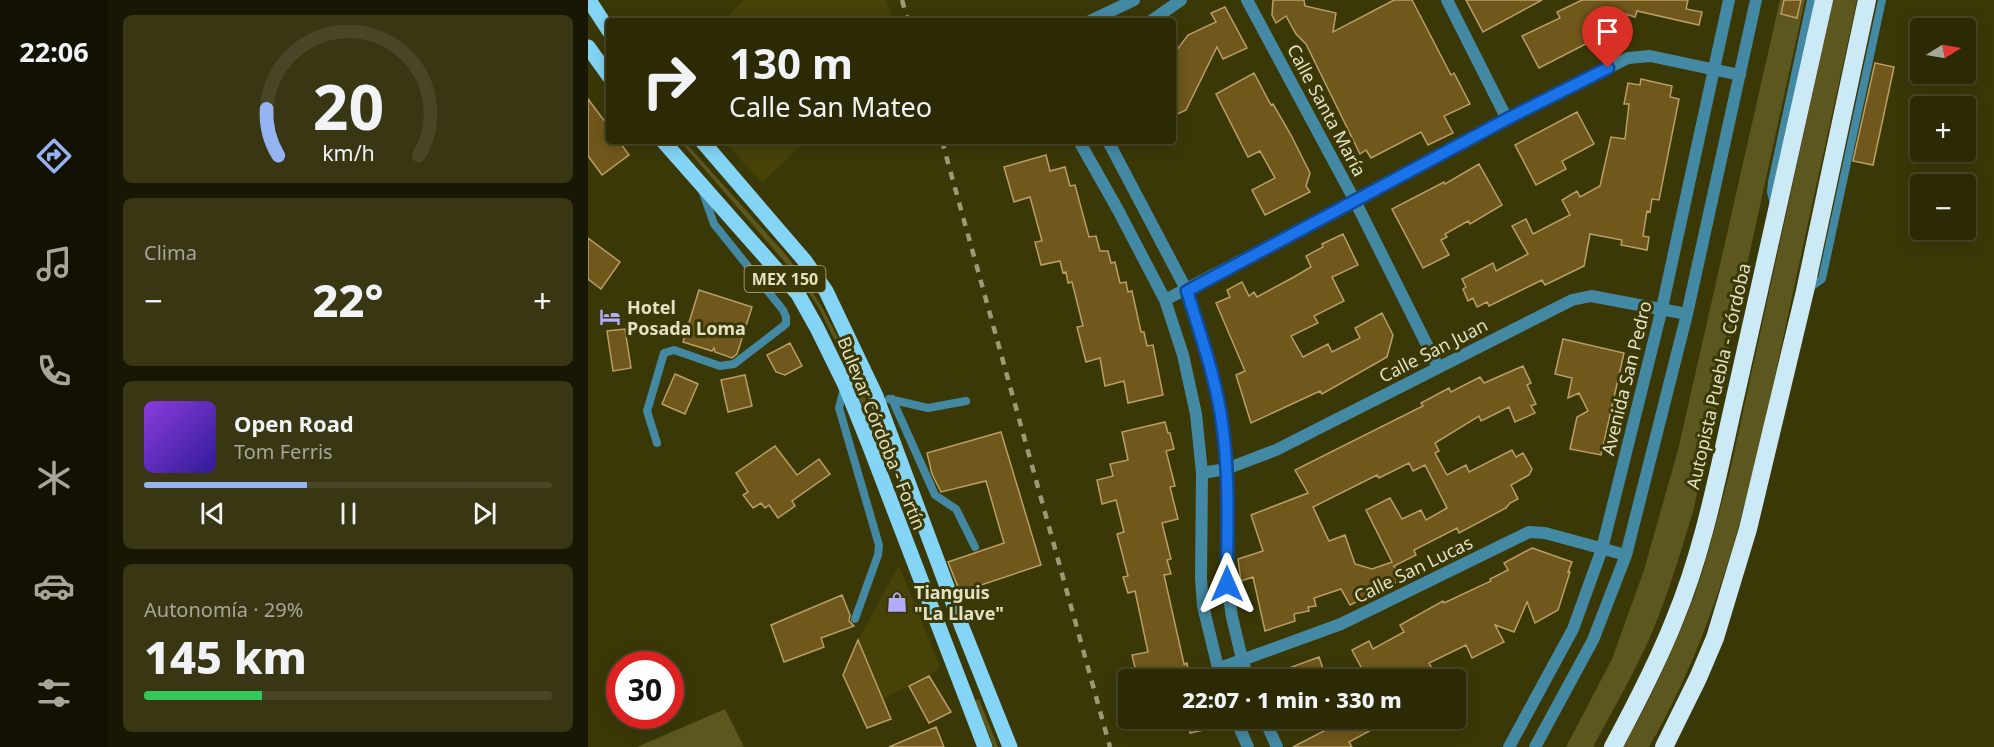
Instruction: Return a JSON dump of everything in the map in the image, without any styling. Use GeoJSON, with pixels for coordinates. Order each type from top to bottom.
{"type":"FeatureCollection","features":[{"type":"Feature","properties":{"kind":"highway","name":"Autopista Puebla - Córdoba"},"geometry":{"type":"LineString","coordinates":[[1613,747],[1675,620],[1693,569],[1707,517],[1824,0]]}},
{"type":"Feature","properties":{"kind":"highway"},"geometry":{"type":"LineString","coordinates":[[1664,747],[1715,638],[1748,529],[1805,291],[1867,0]]}},
{"type":"Feature","properties":{"kind":"main road"},"geometry":{"type":"LineString","coordinates":[[589,0],[606,26]]}},
{"type":"Feature","properties":{"kind":"main road"},"geometry":{"type":"LineString","coordinates":[[588,47],[606,72]]}},
{"type":"Feature","properties":{"kind":"main road","name":"Bulevar Córdoba - Fortín"},"geometry":{"type":"LineString","coordinates":[[666,144],[798,294],[818,328],[845,385],[868,442],[985,747]]}},
{"type":"Feature","properties":{"kind":"main road","name":"Bulevar Córdoba - Fortín"},"geometry":{"type":"LineString","coordinates":[[705,144],[805,261],[826,291],[876,396],[962,627],[1010,747]]}},
{"type":"Feature","properties":{"kind":"street"},"geometry":{"type":"LineString","coordinates":[[1096,18],[1134,0]]}},
{"type":"Feature","properties":{"kind":"street"},"geometry":{"type":"LineString","coordinates":[[1154,18],[1181,0]]}},
{"type":"Feature","properties":{"kind":"street","name":"Calle Santa María"},"geometry":{"type":"LineString","coordinates":[[1247,0],[1355,201],[1438,367]]}},
{"type":"Feature","properties":{"kind":"street"},"geometry":{"type":"LineString","coordinates":[[1447,0],[1507,119]]}},
{"type":"Feature","properties":{"kind":"street","name":"Avenida San Pedro"},"geometry":{"type":"LineString","coordinates":[[1509,747],[1573,629],[1602,549],[1662,308],[1730,0]]}},
{"type":"Feature","properties":{"kind":"street"},"geometry":{"type":"LineString","coordinates":[[1534,747],[1593,640],[1626,555],[1686,314],[1756,0]]}},
{"type":"Feature","properties":{"kind":"street"},"geometry":{"type":"LineString","coordinates":[[1166,300],[1187,291],[1507,119],[1628,58],[1650,56],[1740,75]]}},
{"type":"Feature","properties":{"kind":"street"},"geometry":{"type":"LineString","coordinates":[[1081,144],[1166,300],[1183,355],[1194,405],[1202,473],[1203,606],[1218,669]]}},
{"type":"Feature","properties":{"kind":"street"},"geometry":{"type":"LineString","coordinates":[[1110,144],[1187,291],[1211,369],[1222,423],[1226,469],[1227,584],[1232,617],[1245,669]]}},
{"type":"Feature","properties":{"kind":"street","name":"Calle San Juan"},"geometry":{"type":"LineString","coordinates":[[1202,473],[1226,469],[1276,450],[1572,300],[1591,296],[1686,314]]}},
{"type":"Feature","properties":{"kind":"street","name":"Calle San Lucas"},"geometry":{"type":"LineString","coordinates":[[1227,669],[1242,660],[1341,624],[1529,532],[1545,533],[1626,555]]}},
{"type":"Feature","properties":{"kind":"street"},"geometry":{"type":"LineString","coordinates":[[1240,729],[1248,747]]}},
{"type":"Feature","properties":{"kind":"street"},"geometry":{"type":"LineString","coordinates":[[1269,729],[1277,747]]}},
{"type":"Feature","properties":{"kind":"lane"},"geometry":{"type":"LineString","coordinates":[[1777,212],[1772,199],[1772,182],[1811,0]]}},
{"type":"Feature","properties":{"kind":"lane"},"geometry":{"type":"LineString","coordinates":[[1805,291],[1822,279],[1882,0]]}},
{"type":"Feature","properties":{"kind":"lane"},"geometry":{"type":"LineString","coordinates":[[657,443],[647,411],[664,353],[674,350],[720,366],[734,364],[786,324],[783,310],[714,224],[700,184]]}},
{"type":"Feature","properties":{"kind":"lane"},"geometry":{"type":"LineString","coordinates":[[845,385],[839,408],[879,544],[878,555],[855,619]]}},
{"type":"Feature","properties":{"kind":"lane"},"geometry":{"type":"LineString","coordinates":[[876,396],[928,408],[966,401]]}},
{"type":"Feature","properties":{"kind":"lane"},"geometry":{"type":"LineString","coordinates":[[892,399],[935,495],[956,509],[975,547]]}},
{"type":"Feature","properties":{"kind":"shaded area"},"geometry":{"type":"Polygon","coordinates":[[[744,0],[886,0],[892,17],[892,18],[727,18],[744,0]]]}},
{"type":"Feature","properties":{"kind":"shaded area"},"geometry":{"type":"Polygon","coordinates":[[[1780,0],[1805,0],[1693,512],[1660,612],[1621,696],[1593,747],[1566,747],[1612,659],[1644,570],[1678,450],[1780,0]]]}},
{"type":"Feature","properties":{"kind":"shaded area"},"geometry":{"type":"Polygon","coordinates":[[[1833,0],[1857,0],[1748,493],[1716,598],[1675,699],[1649,747],[1623,747],[1671,653],[1695,594],[1709,548],[1730,471],[1833,0]]]}},
{"type":"Feature","properties":{"kind":"shaded area"},"geometry":{"type":"Polygon","coordinates":[[[683,144],[687,144],[786,255],[804,279],[823,309],[854,369],[884,448],[878,451],[868,419],[834,339],[820,310],[802,282],[683,144]]]}},
{"type":"Feature","properties":{"kind":"shaded area"},"geometry":{"type":"Polygon","coordinates":[[[727,144],[802,144],[762,183],[727,144]]]}},
{"type":"Feature","properties":{"kind":"shaded area","name":"Tianguis \"La Llave\""},"geometry":{"type":"Polygon","coordinates":[[[899,565],[940,666],[929,676],[883,699],[858,640],[899,565]]]}},
{"type":"Feature","properties":{"kind":"shaded area"},"geometry":{"type":"Polygon","coordinates":[[[979,699],[998,747],[994,747],[975,701],[979,699]]]}},
{"type":"Feature","properties":{"kind":"shaded area"},"geometry":{"type":"Polygon","coordinates":[[[725,709],[744,747],[637,747],[679,729],[684,729],[684,727],[725,709]]]}},
{"type":"Feature","properties":{"kind":"building"},"geometry":{"type":"Polygon","coordinates":[[[1273,0],[1304,0],[1305,6],[1336,13],[1333,32],[1394,0],[1412,0],[1451,75],[1454,73],[1470,104],[1444,116],[1453,133],[1428,145],[1421,132],[1371,158],[1366,150],[1360,154],[1306,44],[1296,34],[1286,16],[1276,23],[1272,15],[1273,0]]]}},
{"type":"Feature","properties":{"kind":"building"},"geometry":{"type":"Polygon","coordinates":[[[1466,0],[1542,0],[1483,32],[1466,0]]]}},
{"type":"Feature","properties":{"kind":"building"},"geometry":{"type":"Polygon","coordinates":[[[1582,0],[1688,0],[1686,9],[1702,12],[1699,25],[1637,11],[1635,17],[1619,12],[1615,29],[1539,68],[1522,36],[1560,18],[1557,12],[1582,0]]]}},
{"type":"Feature","properties":{"kind":"building"},"geometry":{"type":"Polygon","coordinates":[[[1784,0],[1801,0],[1797,18],[1781,14],[1784,0]]]}},
{"type":"Feature","properties":{"kind":"building"},"geometry":{"type":"Polygon","coordinates":[[[1225,7],[1247,48],[1223,59],[1217,47],[1186,110],[1176,115],[1176,51],[1188,35],[1216,22],[1211,13],[1225,7]]]}},
{"type":"Feature","properties":{"kind":"building"},"geometry":{"type":"Polygon","coordinates":[[[1875,63],[1894,67],[1873,165],[1853,161],[1875,63]]]}},
{"type":"Feature","properties":{"kind":"building"},"geometry":{"type":"Polygon","coordinates":[[[1254,73],[1271,105],[1273,104],[1291,135],[1310,173],[1306,186],[1310,192],[1265,215],[1252,190],[1275,178],[1260,151],[1248,157],[1216,94],[1254,73]]]}},
{"type":"Feature","properties":{"kind":"building"},"geometry":{"type":"Polygon","coordinates":[[[1641,79],[1672,86],[1670,97],[1679,99],[1659,200],[1652,199],[1650,212],[1647,211],[1643,236],[1649,237],[1647,250],[1621,245],[1622,240],[1590,234],[1584,266],[1545,285],[1542,280],[1489,306],[1487,302],[1477,307],[1473,298],[1468,301],[1462,279],[1493,263],[1496,271],[1528,254],[1512,226],[1526,219],[1533,234],[1570,215],[1562,200],[1577,191],[1580,197],[1600,186],[1611,137],[1625,139],[1629,104],[1624,104],[1628,83],[1640,85],[1641,79]]]}},
{"type":"Feature","properties":{"kind":"building"},"geometry":{"type":"Polygon","coordinates":[[[588,99],[606,123],[606,144],[621,144],[629,155],[602,175],[588,156],[588,99]]]}},
{"type":"Feature","properties":{"kind":"building"},"geometry":{"type":"Polygon","coordinates":[[[1577,112],[1594,144],[1562,161],[1566,169],[1536,185],[1515,145],[1577,112]]]}},
{"type":"Feature","properties":{"kind":"building"},"geometry":{"type":"Polygon","coordinates":[[[1046,155],[1050,171],[1065,167],[1070,186],[1075,185],[1089,237],[1096,236],[1100,251],[1108,251],[1111,263],[1115,262],[1120,283],[1126,282],[1128,292],[1132,291],[1141,332],[1144,332],[1147,346],[1153,345],[1163,395],[1128,403],[1124,381],[1105,386],[1100,358],[1086,362],[1077,327],[1083,326],[1072,282],[1068,283],[1066,272],[1063,273],[1060,261],[1041,265],[1035,242],[1042,241],[1030,197],[1014,202],[1004,167],[1046,155]]]}},
{"type":"Feature","properties":{"kind":"building"},"geometry":{"type":"Polygon","coordinates":[[[1479,164],[1502,205],[1470,224],[1468,221],[1445,234],[1447,237],[1441,240],[1449,255],[1423,268],[1392,209],[1444,182],[1445,184],[1479,164]]]}},
{"type":"Feature","properties":{"kind":"building"},"geometry":{"type":"Polygon","coordinates":[[[1343,234],[1358,265],[1332,277],[1344,301],[1314,316],[1318,323],[1291,336],[1303,357],[1328,344],[1332,352],[1360,338],[1355,328],[1382,313],[1393,335],[1387,357],[1322,394],[1320,391],[1251,423],[1236,375],[1245,371],[1216,303],[1230,297],[1227,290],[1242,282],[1249,296],[1254,292],[1257,297],[1294,277],[1311,267],[1306,256],[1323,247],[1322,244],[1343,234]]]}},
{"type":"Feature","properties":{"kind":"building"},"geometry":{"type":"Polygon","coordinates":[[[588,238],[620,262],[601,289],[588,279],[588,238]]]}},
{"type":"Feature","properties":{"kind":"building"},"geometry":{"type":"Polygon","coordinates":[[[699,290],[752,307],[737,354],[732,358],[715,352],[714,348],[712,351],[683,342],[699,290]]]}},
{"type":"Feature","properties":{"kind":"building"},"geometry":{"type":"Polygon","coordinates":[[[625,329],[631,368],[613,371],[607,331],[625,329]]]}},
{"type":"Feature","properties":{"kind":"building"},"geometry":{"type":"Polygon","coordinates":[[[1563,339],[1624,353],[1601,455],[1570,449],[1577,417],[1588,411],[1579,393],[1568,398],[1572,378],[1555,374],[1563,339]]]}},
{"type":"Feature","properties":{"kind":"building"},"geometry":{"type":"Polygon","coordinates":[[[790,343],[802,366],[785,375],[776,372],[767,355],[790,343]]]}},
{"type":"Feature","properties":{"kind":"building"},"geometry":{"type":"Polygon","coordinates":[[[1523,366],[1531,383],[1527,385],[1536,404],[1531,406],[1535,413],[1515,422],[1509,407],[1481,421],[1479,416],[1435,443],[1439,451],[1435,453],[1447,475],[1466,465],[1469,472],[1512,450],[1516,457],[1523,453],[1532,469],[1529,475],[1511,485],[1518,499],[1506,508],[1459,533],[1457,528],[1414,550],[1416,555],[1394,566],[1401,580],[1350,605],[1341,589],[1314,598],[1316,606],[1308,607],[1309,611],[1294,614],[1295,621],[1265,631],[1253,577],[1241,581],[1238,559],[1263,551],[1251,515],[1308,493],[1295,470],[1423,406],[1421,403],[1449,388],[1451,392],[1480,377],[1484,383],[1523,366]],[[1409,463],[1379,478],[1377,475],[1313,507],[1329,541],[1345,535],[1355,564],[1372,569],[1392,562],[1366,510],[1390,498],[1402,519],[1421,510],[1426,520],[1447,508],[1425,465],[1413,471],[1409,463]]]}},
{"type":"Feature","properties":{"kind":"building"},"geometry":{"type":"Polygon","coordinates":[[[675,374],[698,384],[685,414],[662,404],[675,374]]]}},
{"type":"Feature","properties":{"kind":"building"},"geometry":{"type":"Polygon","coordinates":[[[745,375],[752,406],[728,412],[721,380],[745,375]]]}},
{"type":"Feature","properties":{"kind":"building"},"geometry":{"type":"Polygon","coordinates":[[[1165,422],[1168,433],[1170,433],[1174,449],[1166,451],[1175,486],[1170,487],[1178,519],[1162,523],[1171,559],[1167,560],[1171,574],[1164,575],[1184,664],[1187,663],[1188,669],[1135,669],[1132,655],[1148,652],[1135,591],[1128,593],[1123,577],[1128,576],[1117,534],[1124,532],[1116,500],[1102,504],[1097,480],[1113,476],[1110,464],[1128,460],[1122,432],[1165,422]]]}},
{"type":"Feature","properties":{"kind":"building"},"geometry":{"type":"Polygon","coordinates":[[[1001,432],[1041,565],[960,592],[948,562],[1004,543],[986,481],[941,492],[932,474],[927,453],[1001,432]]]}},
{"type":"Feature","properties":{"kind":"building"},"geometry":{"type":"Polygon","coordinates":[[[775,446],[797,475],[819,459],[830,474],[792,501],[795,506],[778,518],[769,505],[765,508],[761,503],[753,508],[743,495],[748,492],[736,473],[775,446]]]}},
{"type":"Feature","properties":{"kind":"building"},"geometry":{"type":"Polygon","coordinates":[[[1532,548],[1572,562],[1558,610],[1535,623],[1527,602],[1514,632],[1495,625],[1504,642],[1472,658],[1466,645],[1429,663],[1432,669],[1362,669],[1352,650],[1369,641],[1373,649],[1404,632],[1400,625],[1443,601],[1444,603],[1491,581],[1490,579],[1508,570],[1504,563],[1532,548]]]}},
{"type":"Feature","properties":{"kind":"building"},"geometry":{"type":"Polygon","coordinates":[[[842,595],[850,615],[849,621],[854,626],[821,638],[824,647],[784,662],[771,625],[842,595]]]}},
{"type":"Feature","properties":{"kind":"building"},"geometry":{"type":"Polygon","coordinates":[[[858,640],[891,719],[867,728],[843,675],[858,640]]]}},
{"type":"Feature","properties":{"kind":"building"},"geometry":{"type":"Polygon","coordinates":[[[1319,657],[1323,669],[1286,669],[1319,657]]]}},
{"type":"Feature","properties":{"kind":"building"},"geometry":{"type":"Polygon","coordinates":[[[929,676],[951,712],[929,723],[909,686],[929,676]]]}},
{"type":"Feature","properties":{"kind":"building"},"geometry":{"type":"Polygon","coordinates":[[[936,727],[944,747],[889,747],[936,727]]]}},
{"type":"Feature","properties":{"kind":"building"},"geometry":{"type":"Polygon","coordinates":[[[1189,729],[1204,729],[1204,730],[1190,733],[1189,729]]]}},
{"type":"Feature","properties":{"kind":"building"},"geometry":{"type":"Polygon","coordinates":[[[1328,729],[1373,729],[1349,742],[1352,747],[1293,747],[1328,729]]]}},
{"type":"Feature","properties":{"kind":"railway"},"geometry":{"type":"LineString","coordinates":[[902,0],[907,18]]}},
{"type":"Feature","properties":{"kind":"railway"},"geometry":{"type":"LineString","coordinates":[[943,144],[1110,747]]}},
{"type":"Feature","properties":{"kind":"place","name":"Hotel Posada Loma"},"geometry":{"type":"Point","coordinates":[610,317]}},
{"type":"Feature","properties":{"kind":"place","name":"Tianguis \"La Llave\""},"geometry":{"type":"Point","coordinates":[897,602]}},
{"type":"Feature","properties":{"kind":"route"},"geometry":{"type":"LineString","coordinates":[[1227,584],[1226,469],[1222,423],[1211,369],[1187,291],[1507,119],[1608,68]]}}]}
